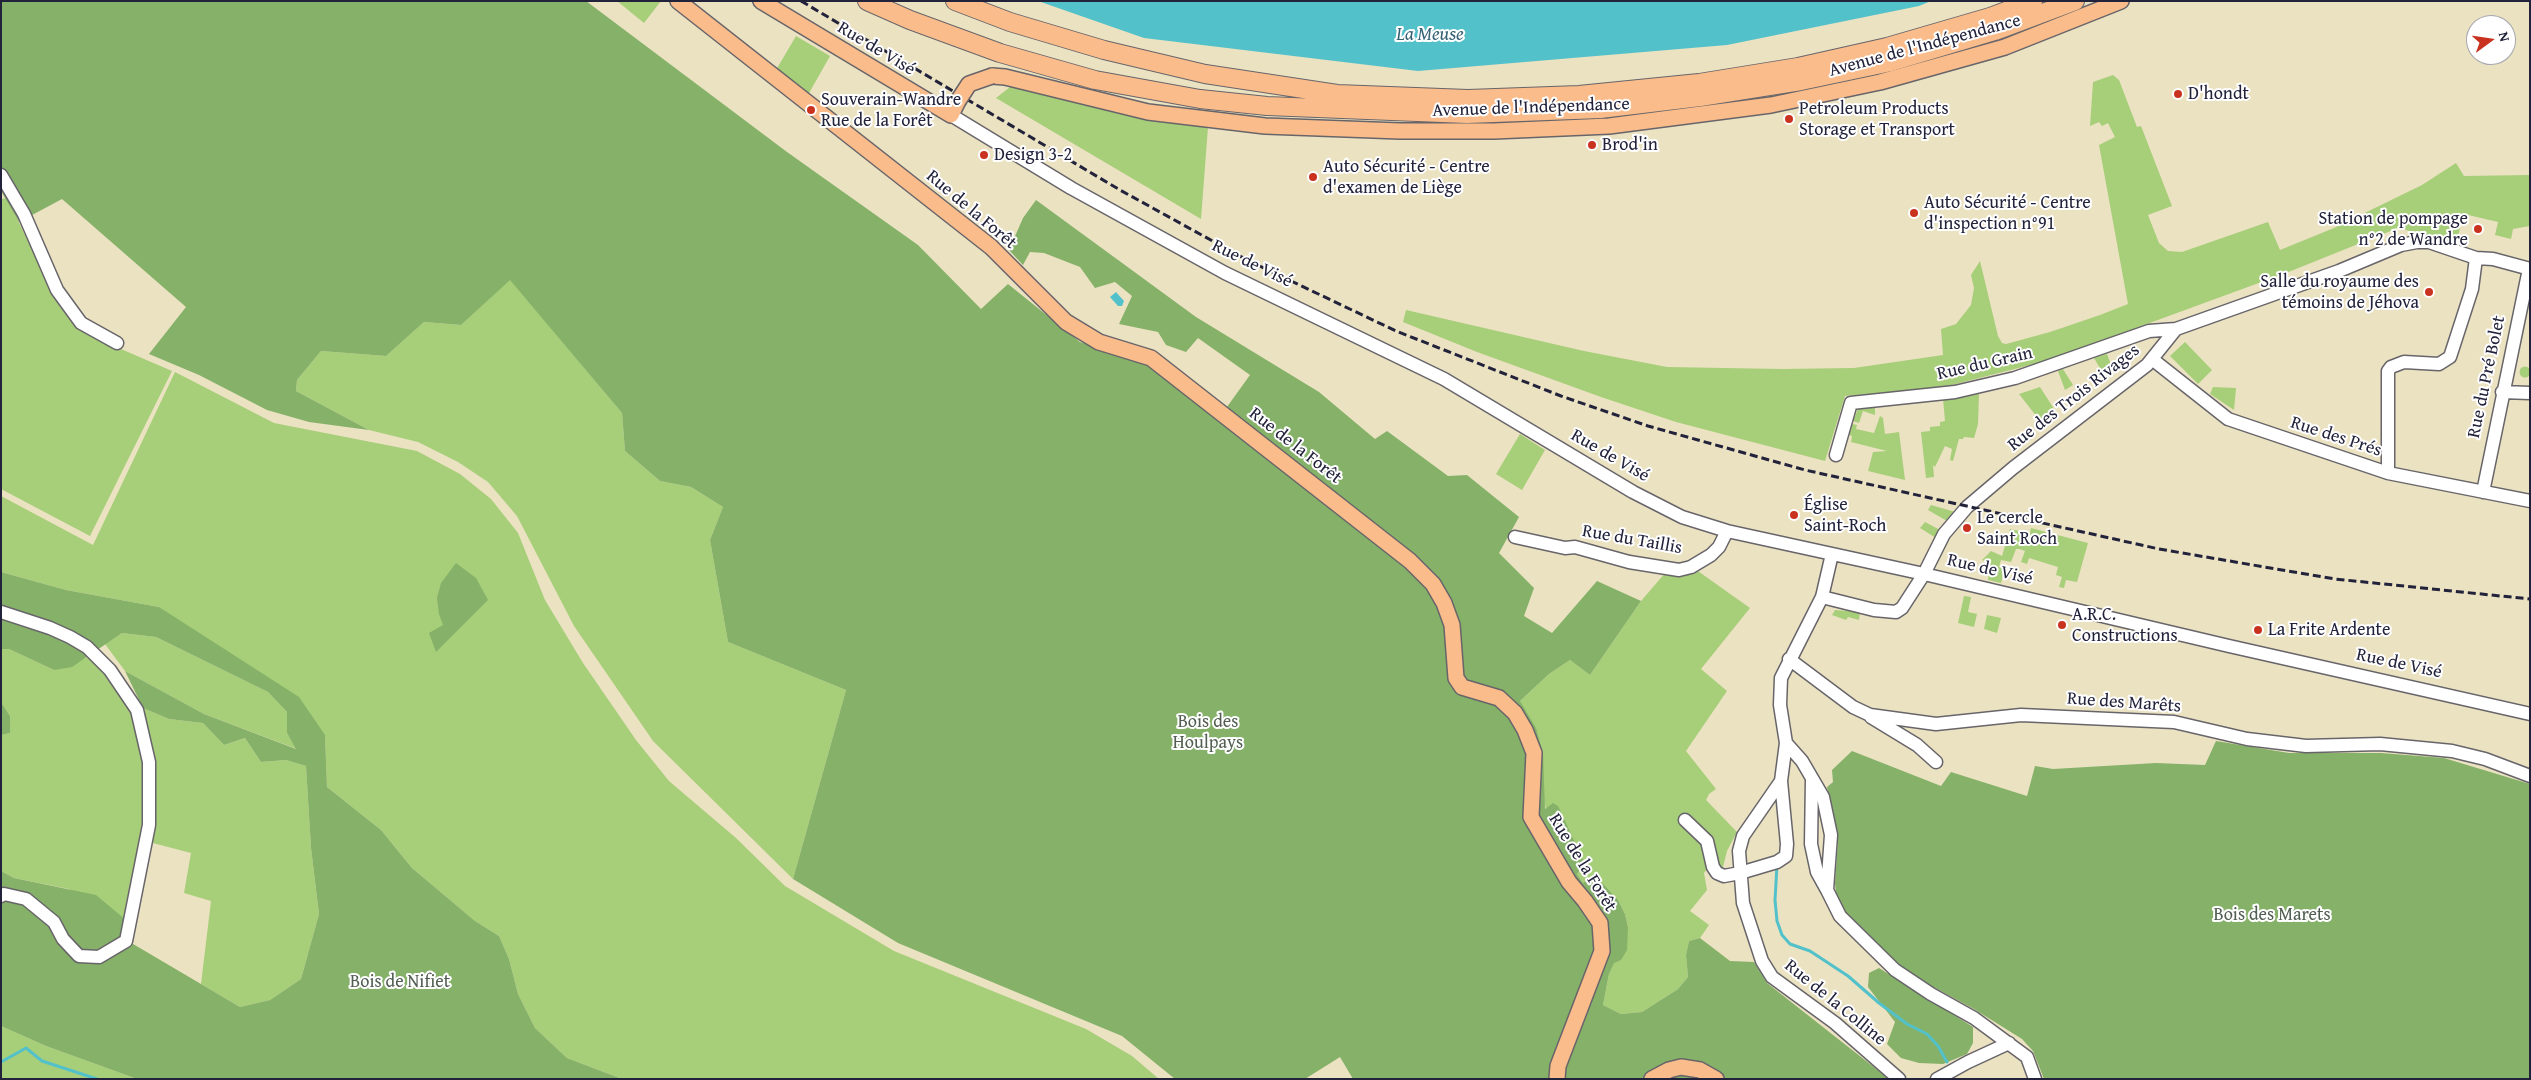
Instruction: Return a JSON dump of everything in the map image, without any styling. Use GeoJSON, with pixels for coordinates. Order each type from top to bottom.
{"type":"FeatureCollection","features":[{"type":"Feature","properties":{"kind":"highway"},"geometry":{"type":"LineString","coordinates":[[867,1],[910,20],[1000,53],[1095,80],[1200,99],[1267,106],[1467,114],[1600,108],[1700,97],[1801,81],[1910,56],[1995,31],[2075,1]]}},
{"type":"Feature","properties":{"kind":"highway"},"geometry":{"type":"LineString","coordinates":[[955,1],[1010,22],[1104,50],[1205,74],[1337,94],[1468,99],[1579,95],[1699,83],[1798,67],[1887,47],[1990,17],[2034,1]]}},
{"type":"Feature","properties":{"kind":"main road","name":"Rue de la Forêt"},"geometry":{"type":"LineString","coordinates":[[678,1],[990,247],[1066,322],[1099,342],[1151,358],[1410,561],[1433,584],[1444,603],[1452,625],[1456,678],[1462,687],[1499,698],[1515,712],[1525,730],[1534,753],[1531,817],[1569,882],[1585,901],[1600,924],[1602,951],[1558,1066],[1557,1079]]}},
{"type":"Feature","properties":{"kind":"main road","name":"Rue de Visé"},"geometry":{"type":"LineString","coordinates":[[761,1],[951,116]]}},
{"type":"Feature","properties":{"kind":"main road","name":"Avenue de l'Indépendance"},"geometry":{"type":"LineString","coordinates":[[951,116],[969,84],[992,76],[1005,77],[1148,112],[1265,126],[1400,132],[1494,131],[1609,126],[1771,105],[1880,82],[2005,46],[2121,1]]}},
{"type":"Feature","properties":{"kind":"main road"},"geometry":{"type":"LineString","coordinates":[[1652,1079],[1669,1070],[1680,1067],[1700,1070],[1716,1079]]}},
{"type":"Feature","properties":{"kind":"street","name":"Rue de Visé"},"geometry":{"type":"LineString","coordinates":[[951,116],[1070,188],[1225,273],[1444,379],[1633,492],[1682,517],[1727,531],[1924,574],[2228,646],[2530,714]]}},
{"type":"Feature","properties":{"kind":"street"},"geometry":{"type":"LineString","coordinates":[[1,175],[24,214],[57,290],[82,323],[117,343]]}},
{"type":"Feature","properties":{"kind":"street"},"geometry":{"type":"LineString","coordinates":[[2176,329],[2339,271],[2401,245],[2429,242],[2476,258],[2493,259],[2529,269]]}},
{"type":"Feature","properties":{"kind":"street"},"geometry":{"type":"LineString","coordinates":[[2388,473],[2388,371],[2391,367],[2404,362],[2439,364],[2450,357],[2472,289],[2476,258]]}},
{"type":"Feature","properties":{"kind":"street","name":"Rue du Pré Bolet"},"geometry":{"type":"LineString","coordinates":[[2483,492],[2502,392],[2529,269]]}},
{"type":"Feature","properties":{"kind":"street","name":"Rue des Trois Rivages"},"geometry":{"type":"LineString","coordinates":[[1822,597],[1874,610],[1896,612],[1907,602],[1924,574],[1944,534],[1966,507],[2152,359],[2176,329]]}},
{"type":"Feature","properties":{"kind":"street","name":"Rue du Grain"},"geometry":{"type":"LineString","coordinates":[[1836,455],[1851,403],[1955,392],[2015,378],[2149,331],[2176,329]]}},
{"type":"Feature","properties":{"kind":"street","name":"Rue des Prés"},"geometry":{"type":"LineString","coordinates":[[2152,359],[2228,419],[2388,473],[2530,501]]}},
{"type":"Feature","properties":{"kind":"street"},"geometry":{"type":"LineString","coordinates":[[2502,392],[2530,393]]}},
{"type":"Feature","properties":{"kind":"street","name":"Rue du Taillis"},"geometry":{"type":"LineString","coordinates":[[1515,537],[1565,548],[1575,547],[1630,562],[1679,570],[1691,567],[1711,555],[1727,531]]}},
{"type":"Feature","properties":{"kind":"street","name":"Rue de la Colline"},"geometry":{"type":"LineString","coordinates":[[1832,554],[1822,597],[1781,678],[1779,689],[1786,742],[1781,781],[1743,836],[1739,851],[1740,873],[1745,911],[1762,962],[1772,977],[1835,1023],[1899,1079]]}},
{"type":"Feature","properties":{"kind":"street"},"geometry":{"type":"LineString","coordinates":[[1,612],[50,628],[70,637],[87,647],[110,670],[137,710],[149,762],[149,825],[126,941],[99,957],[79,956],[63,939],[54,922],[26,899],[4,894],[1,896]]}},
{"type":"Feature","properties":{"kind":"street","name":"Rue des Marêts"},"geometry":{"type":"LineString","coordinates":[[1789,659],[1853,707],[1870,715],[1936,724],[2021,715],[2174,722],[2247,739],[2306,746],[2380,744],[2452,751],[2485,758],[2530,776]]}},
{"type":"Feature","properties":{"kind":"street"},"geometry":{"type":"LineString","coordinates":[[1870,715],[1917,745],[1936,762]]}},
{"type":"Feature","properties":{"kind":"street"},"geometry":{"type":"LineString","coordinates":[[1786,742],[1802,761],[1823,797],[1828,814],[1830,836],[1827,890]]}},
{"type":"Feature","properties":{"kind":"street"},"geometry":{"type":"LineString","coordinates":[[1812,779],[1811,844],[1817,872],[1840,916],[1895,970],[1930,994],[1960,1009],[2027,1057],[2035,1079]]}},
{"type":"Feature","properties":{"kind":"street"},"geometry":{"type":"LineString","coordinates":[[1685,820],[1707,841],[1713,867],[1717,873],[1724,876],[1756,869],[1786,856],[1784,792],[1781,781]]}},
{"type":"Feature","properties":{"kind":"street"},"geometry":{"type":"LineString","coordinates":[[1938,1079],[1968,1062],[2009,1043]]}},
{"type":"Feature","properties":{"kind":"green space","name":"Bois des Houlpays"},"geometry":{"type":"Polygon","coordinates":[[[1,1],[586,1],[787,152],[918,245],[981,309],[1008,284],[1080,342],[1150,364],[1219,418],[1250,375],[1198,338],[1186,352],[1166,345],[1158,332],[1119,324],[1132,296],[1115,282],[1095,288],[1080,267],[1044,253],[1030,252],[1023,265],[1009,250],[1023,218],[1036,200],[1196,317],[1319,392],[1375,439],[1387,431],[1448,476],[1467,475],[1519,517],[1499,553],[1534,588],[1524,616],[1552,633],[1597,581],[1641,601],[1590,675],[1570,660],[1549,674],[1520,701],[1536,728],[1543,754],[1545,809],[1553,803],[1558,806],[1585,864],[1577,874],[1583,883],[1592,878],[1602,883],[1618,900],[1625,914],[1628,927],[1627,950],[1621,960],[1614,963],[1609,974],[1603,1005],[1621,1014],[1642,1012],[1678,989],[1688,977],[1686,955],[1689,941],[1700,938],[1730,961],[1754,962],[1767,983],[1889,1079],[1353,1079],[1340,1057],[1305,1079],[1175,1079],[1122,1036],[898,943],[793,879],[846,690],[728,642],[710,540],[723,507],[691,487],[660,481],[625,451],[622,413],[510,280],[461,325],[424,322],[386,356],[321,351],[297,380],[296,391],[369,430],[309,422],[267,410],[199,375],[149,354],[186,307],[62,199],[19,222],[1,191],[1,1]]]}},
{"type":"Feature","properties":{"kind":"green space"},"geometry":{"type":"Polygon","coordinates":[[[617,1],[661,1],[644,23],[617,1]]]}},
{"type":"Feature","properties":{"kind":"green space"},"geometry":{"type":"Polygon","coordinates":[[[796,36],[830,56],[808,95],[776,70],[796,36]]]}},
{"type":"Feature","properties":{"kind":"green space"},"geometry":{"type":"Polygon","coordinates":[[[2113,75],[2119,80],[2137,127],[2141,126],[2172,206],[2148,215],[2159,243],[2168,251],[2182,252],[2268,222],[2280,250],[2334,228],[2422,185],[2456,163],[2464,176],[2530,175],[2530,226],[2513,229],[2511,239],[2495,235],[2498,222],[2464,214],[2456,243],[2398,228],[2286,273],[2046,361],[1940,388],[1845,396],[1825,461],[1676,422],[1477,352],[1403,322],[1406,310],[1584,351],[1667,367],[1854,368],[1943,355],[1941,329],[1956,324],[1971,305],[1974,288],[1971,275],[1980,261],[1998,336],[2002,343],[2006,344],[2050,332],[2100,315],[2128,304],[2099,145],[2115,137],[2108,123],[2102,126],[2099,122],[2090,126],[2093,82],[2113,75]]]}},
{"type":"Feature","properties":{"kind":"green space"},"geometry":{"type":"Polygon","coordinates":[[[1010,87],[1208,127],[1201,219],[996,98],[1010,87]]]}},
{"type":"Feature","properties":{"kind":"green space"},"geometry":{"type":"Polygon","coordinates":[[[7,198],[54,295],[107,343],[172,371],[90,536],[1,489],[1,199],[7,198]]]}},
{"type":"Feature","properties":{"kind":"green space"},"geometry":{"type":"Polygon","coordinates":[[[510,279],[622,413],[625,451],[660,481],[691,487],[723,507],[710,540],[728,642],[846,690],[793,879],[653,741],[574,626],[517,516],[488,482],[458,462],[418,442],[369,430],[296,391],[297,380],[321,351],[386,356],[424,322],[461,325],[510,279]]]}},
{"type":"Feature","properties":{"kind":"green space"},"geometry":{"type":"Polygon","coordinates":[[[2185,342],[2212,370],[2198,384],[2170,356],[2185,342]]]}},
{"type":"Feature","properties":{"kind":"green space"},"geometry":{"type":"Polygon","coordinates":[[[2107,354],[2111,365],[2101,370],[2094,358],[2107,354]]]}},
{"type":"Feature","properties":{"kind":"green space"},"geometry":{"type":"Polygon","coordinates":[[[2525,366],[2531,372],[2525,378],[2519,372],[2525,366]]]}},
{"type":"Feature","properties":{"kind":"green space"},"geometry":{"type":"Polygon","coordinates":[[[2063,369],[2073,385],[2065,390],[2058,371],[2063,369]]]}},
{"type":"Feature","properties":{"kind":"green space"},"geometry":{"type":"Polygon","coordinates":[[[175,372],[274,423],[417,451],[460,474],[491,499],[518,533],[545,600],[583,663],[636,740],[669,781],[736,838],[785,886],[894,951],[1086,1029],[1132,1056],[1159,1079],[622,1079],[567,1058],[535,1028],[518,994],[509,959],[499,936],[475,921],[412,868],[381,830],[327,787],[325,735],[159,607],[66,590],[1,572],[1,496],[93,545],[175,372]]]}},
{"type":"Feature","properties":{"kind":"green space"},"geometry":{"type":"Polygon","coordinates":[[[2040,387],[2058,415],[2044,426],[2019,394],[2040,387]]]}},
{"type":"Feature","properties":{"kind":"green space"},"geometry":{"type":"Polygon","coordinates":[[[2213,387],[2236,388],[2234,410],[2210,394],[2213,387]]]}},
{"type":"Feature","properties":{"kind":"green space"},"geometry":{"type":"Polygon","coordinates":[[[1979,394],[1978,424],[1974,438],[1964,437],[1959,439],[1953,461],[1950,460],[1952,449],[1945,446],[1935,467],[1933,465],[1934,477],[1926,478],[1921,432],[1930,431],[1930,427],[1940,426],[1940,422],[1945,421],[1943,399],[1979,394]]]}},
{"type":"Feature","properties":{"kind":"green space"},"geometry":{"type":"Polygon","coordinates":[[[1875,407],[1875,415],[1863,411],[1859,423],[1853,421],[1858,409],[1875,407]]]}},
{"type":"Feature","properties":{"kind":"green space"},"geometry":{"type":"Polygon","coordinates":[[[1880,416],[1883,418],[1885,434],[1899,432],[1905,480],[1868,471],[1873,452],[1887,451],[1851,442],[1852,436],[1849,435],[1852,424],[1857,425],[1856,429],[1874,433],[1880,416]]]}},
{"type":"Feature","properties":{"kind":"green space"},"geometry":{"type":"Polygon","coordinates":[[[1520,434],[1545,450],[1522,490],[1496,474],[1520,434]]]}},
{"type":"Feature","properties":{"kind":"green space"},"geometry":{"type":"Polygon","coordinates":[[[1931,505],[1955,512],[1947,521],[1928,510],[1931,505]]]}},
{"type":"Feature","properties":{"kind":"green space"},"geometry":{"type":"Polygon","coordinates":[[[1925,522],[1940,530],[1936,538],[1920,528],[1925,522]]]}},
{"type":"Feature","properties":{"kind":"green space"},"geometry":{"type":"Polygon","coordinates":[[[2031,528],[2088,543],[2077,582],[2066,580],[2064,588],[2059,587],[2062,577],[2056,575],[2058,567],[2029,558],[2027,564],[2021,562],[2025,551],[2019,549],[2016,549],[2011,562],[2001,560],[1999,567],[2005,568],[2001,583],[1988,580],[1990,563],[1982,560],[1991,551],[2002,556],[2010,529],[2030,533],[2031,528]]]}},
{"type":"Feature","properties":{"kind":"green space"},"geometry":{"type":"Polygon","coordinates":[[[456,563],[476,578],[488,600],[436,652],[429,633],[443,625],[439,614],[437,598],[441,583],[456,563]]]}},
{"type":"Feature","properties":{"kind":"green space"},"geometry":{"type":"Polygon","coordinates":[[[1695,569],[1750,608],[1701,669],[1727,691],[1686,751],[1716,789],[1709,794],[1706,800],[1737,832],[1727,851],[1723,867],[1709,866],[1704,873],[1707,890],[1690,911],[1709,925],[1700,938],[1689,941],[1686,955],[1688,977],[1678,989],[1642,1012],[1621,1014],[1603,1005],[1609,974],[1628,927],[1625,914],[1618,900],[1583,883],[1577,874],[1585,864],[1571,837],[1546,809],[1520,701],[1549,674],[1570,660],[1590,675],[1641,601],[1666,572],[1695,569]]]}},
{"type":"Feature","properties":{"kind":"green space","name":"Bois de Nifiet"},"geometry":{"type":"Polygon","coordinates":[[[1,572],[66,590],[159,607],[299,697],[325,735],[327,787],[381,830],[412,868],[475,921],[499,936],[509,959],[518,994],[535,1028],[567,1058],[622,1079],[137,1079],[46,1046],[1,1026],[1,871],[14,878],[96,895],[127,921],[128,941],[240,1007],[270,1000],[301,979],[319,914],[311,848],[306,766],[286,760],[261,762],[245,738],[224,745],[203,723],[169,719],[143,708],[125,671],[204,714],[296,749],[287,733],[287,712],[268,692],[156,637],[122,633],[72,667],[54,670],[9,649],[1,649],[1,572]]]}},
{"type":"Feature","properties":{"kind":"green space"},"geometry":{"type":"Polygon","coordinates":[[[1964,596],[1971,597],[1968,612],[1977,614],[1974,627],[1958,623],[1964,596]]]}},
{"type":"Feature","properties":{"kind":"green space"},"geometry":{"type":"Polygon","coordinates":[[[1835,610],[1860,612],[1859,620],[1848,617],[1846,620],[1832,615],[1835,610]]]}},
{"type":"Feature","properties":{"kind":"green space"},"geometry":{"type":"Polygon","coordinates":[[[1987,615],[2001,618],[1997,633],[1984,629],[1987,615]]]}},
{"type":"Feature","properties":{"kind":"green space"},"geometry":{"type":"Polygon","coordinates":[[[122,633],[156,637],[268,692],[287,712],[287,733],[297,749],[204,714],[125,671],[105,644],[122,633]]]}},
{"type":"Feature","properties":{"kind":"green space"},"geometry":{"type":"Polygon","coordinates":[[[1,649],[9,649],[54,670],[91,656],[134,711],[147,762],[145,824],[127,921],[69,889],[14,878],[1,871],[1,735],[10,733],[10,716],[1,702],[1,649]]]}},
{"type":"Feature","properties":{"kind":"green space"},"geometry":{"type":"Polygon","coordinates":[[[1,702],[10,716],[10,733],[1,735],[1,702]]]}},
{"type":"Feature","properties":{"kind":"green space"},"geometry":{"type":"Polygon","coordinates":[[[143,708],[169,719],[203,723],[224,745],[245,738],[261,762],[286,760],[306,766],[311,848],[319,914],[301,979],[270,1000],[240,1007],[201,984],[211,901],[184,893],[191,853],[149,842],[143,708]]]}},
{"type":"Feature","properties":{"kind":"green space","name":"Bois des Marets"},"geometry":{"type":"Polygon","coordinates":[[[2216,741],[2289,753],[2381,753],[2444,758],[2530,784],[2530,1079],[2044,1079],[2033,1051],[2022,1039],[1974,1009],[1928,984],[1922,995],[1973,1027],[1973,1043],[1967,1054],[1943,1064],[1919,1063],[1901,1058],[1887,1044],[1895,1022],[1868,987],[1869,973],[1879,968],[1919,993],[1923,982],[1891,958],[1847,914],[1836,895],[1838,841],[1827,787],[1833,782],[1832,770],[1852,751],[1941,786],[1951,772],[2027,796],[2035,766],[2053,769],[2156,763],[2205,765],[2216,741]]]}},
{"type":"Feature","properties":{"kind":"green space"},"geometry":{"type":"Polygon","coordinates":[[[1,1026],[46,1046],[137,1079],[1,1079],[1,1026]]]}},
{"type":"Feature","properties":{"kind":"water","name":"La Meuse"},"geometry":{"type":"Polygon","coordinates":[[[1038,1],[1931,1],[1919,6],[1727,45],[1418,71],[1144,38],[1038,1]]]}},
{"type":"Feature","properties":{"kind":"water"},"geometry":{"type":"Polygon","coordinates":[[[1116,292],[1124,301],[1122,306],[1118,306],[1110,297],[1116,292]]]}},
{"type":"Feature","properties":{"kind":"waterway"},"geometry":{"type":"LineString","coordinates":[[1777,865],[1775,900],[1777,921],[1782,935],[1790,944],[1810,951],[1848,976],[1907,1024],[1927,1034],[1938,1046],[1947,1062]]}},
{"type":"Feature","properties":{"kind":"waterway"},"geometry":{"type":"LineString","coordinates":[[1,1062],[26,1048],[42,1061],[97,1079]]}},
{"type":"Feature","properties":{"kind":"railway"},"geometry":{"type":"LineString","coordinates":[[801,1],[1120,190],[1247,260],[1396,331],[1561,396],[1648,426],[1805,470],[2159,549],[2335,579],[2530,599]]}},
{"type":"Feature","properties":{"kind":"place","name":"D'hondt"},"geometry":{"type":"Point","coordinates":[2178,94]}},
{"type":"Feature","properties":{"kind":"place","name":"Souverain-Wandre Rue de la Forêt"},"geometry":{"type":"Point","coordinates":[811,110]}},
{"type":"Feature","properties":{"kind":"place","name":"Petroleum Products Storage et Transport"},"geometry":{"type":"Point","coordinates":[1789,119]}},
{"type":"Feature","properties":{"kind":"place","name":"Brod'in"},"geometry":{"type":"Point","coordinates":[1592,145]}},
{"type":"Feature","properties":{"kind":"place","name":"Design 3-2"},"geometry":{"type":"Point","coordinates":[984,155]}},
{"type":"Feature","properties":{"kind":"place","name":"Auto Sécurité - Centre d'examen de Liège"},"geometry":{"type":"Point","coordinates":[1313,177]}},
{"type":"Feature","properties":{"kind":"place","name":"Auto Sécurité - Centre d'inspection n°91"},"geometry":{"type":"Point","coordinates":[1914,213]}},
{"type":"Feature","properties":{"kind":"place","name":"Station de pompage n°2 de Wandre"},"geometry":{"type":"Point","coordinates":[2478,229]}},
{"type":"Feature","properties":{"kind":"place","name":"Salle du royaume des témoins de Jéhova"},"geometry":{"type":"Point","coordinates":[2429,292]}},
{"type":"Feature","properties":{"kind":"place","name":"Église Saint-Roch"},"geometry":{"type":"Point","coordinates":[1794,515]}},
{"type":"Feature","properties":{"kind":"place","name":"Le cercle Saint Roch"},"geometry":{"type":"Point","coordinates":[1967,528]}},
{"type":"Feature","properties":{"kind":"place","name":"A.R.C. Constructions"},"geometry":{"type":"Point","coordinates":[2062,625]}},
{"type":"Feature","properties":{"kind":"place","name":"La Frite Ardente"},"geometry":{"type":"Point","coordinates":[2258,630]}}]}
